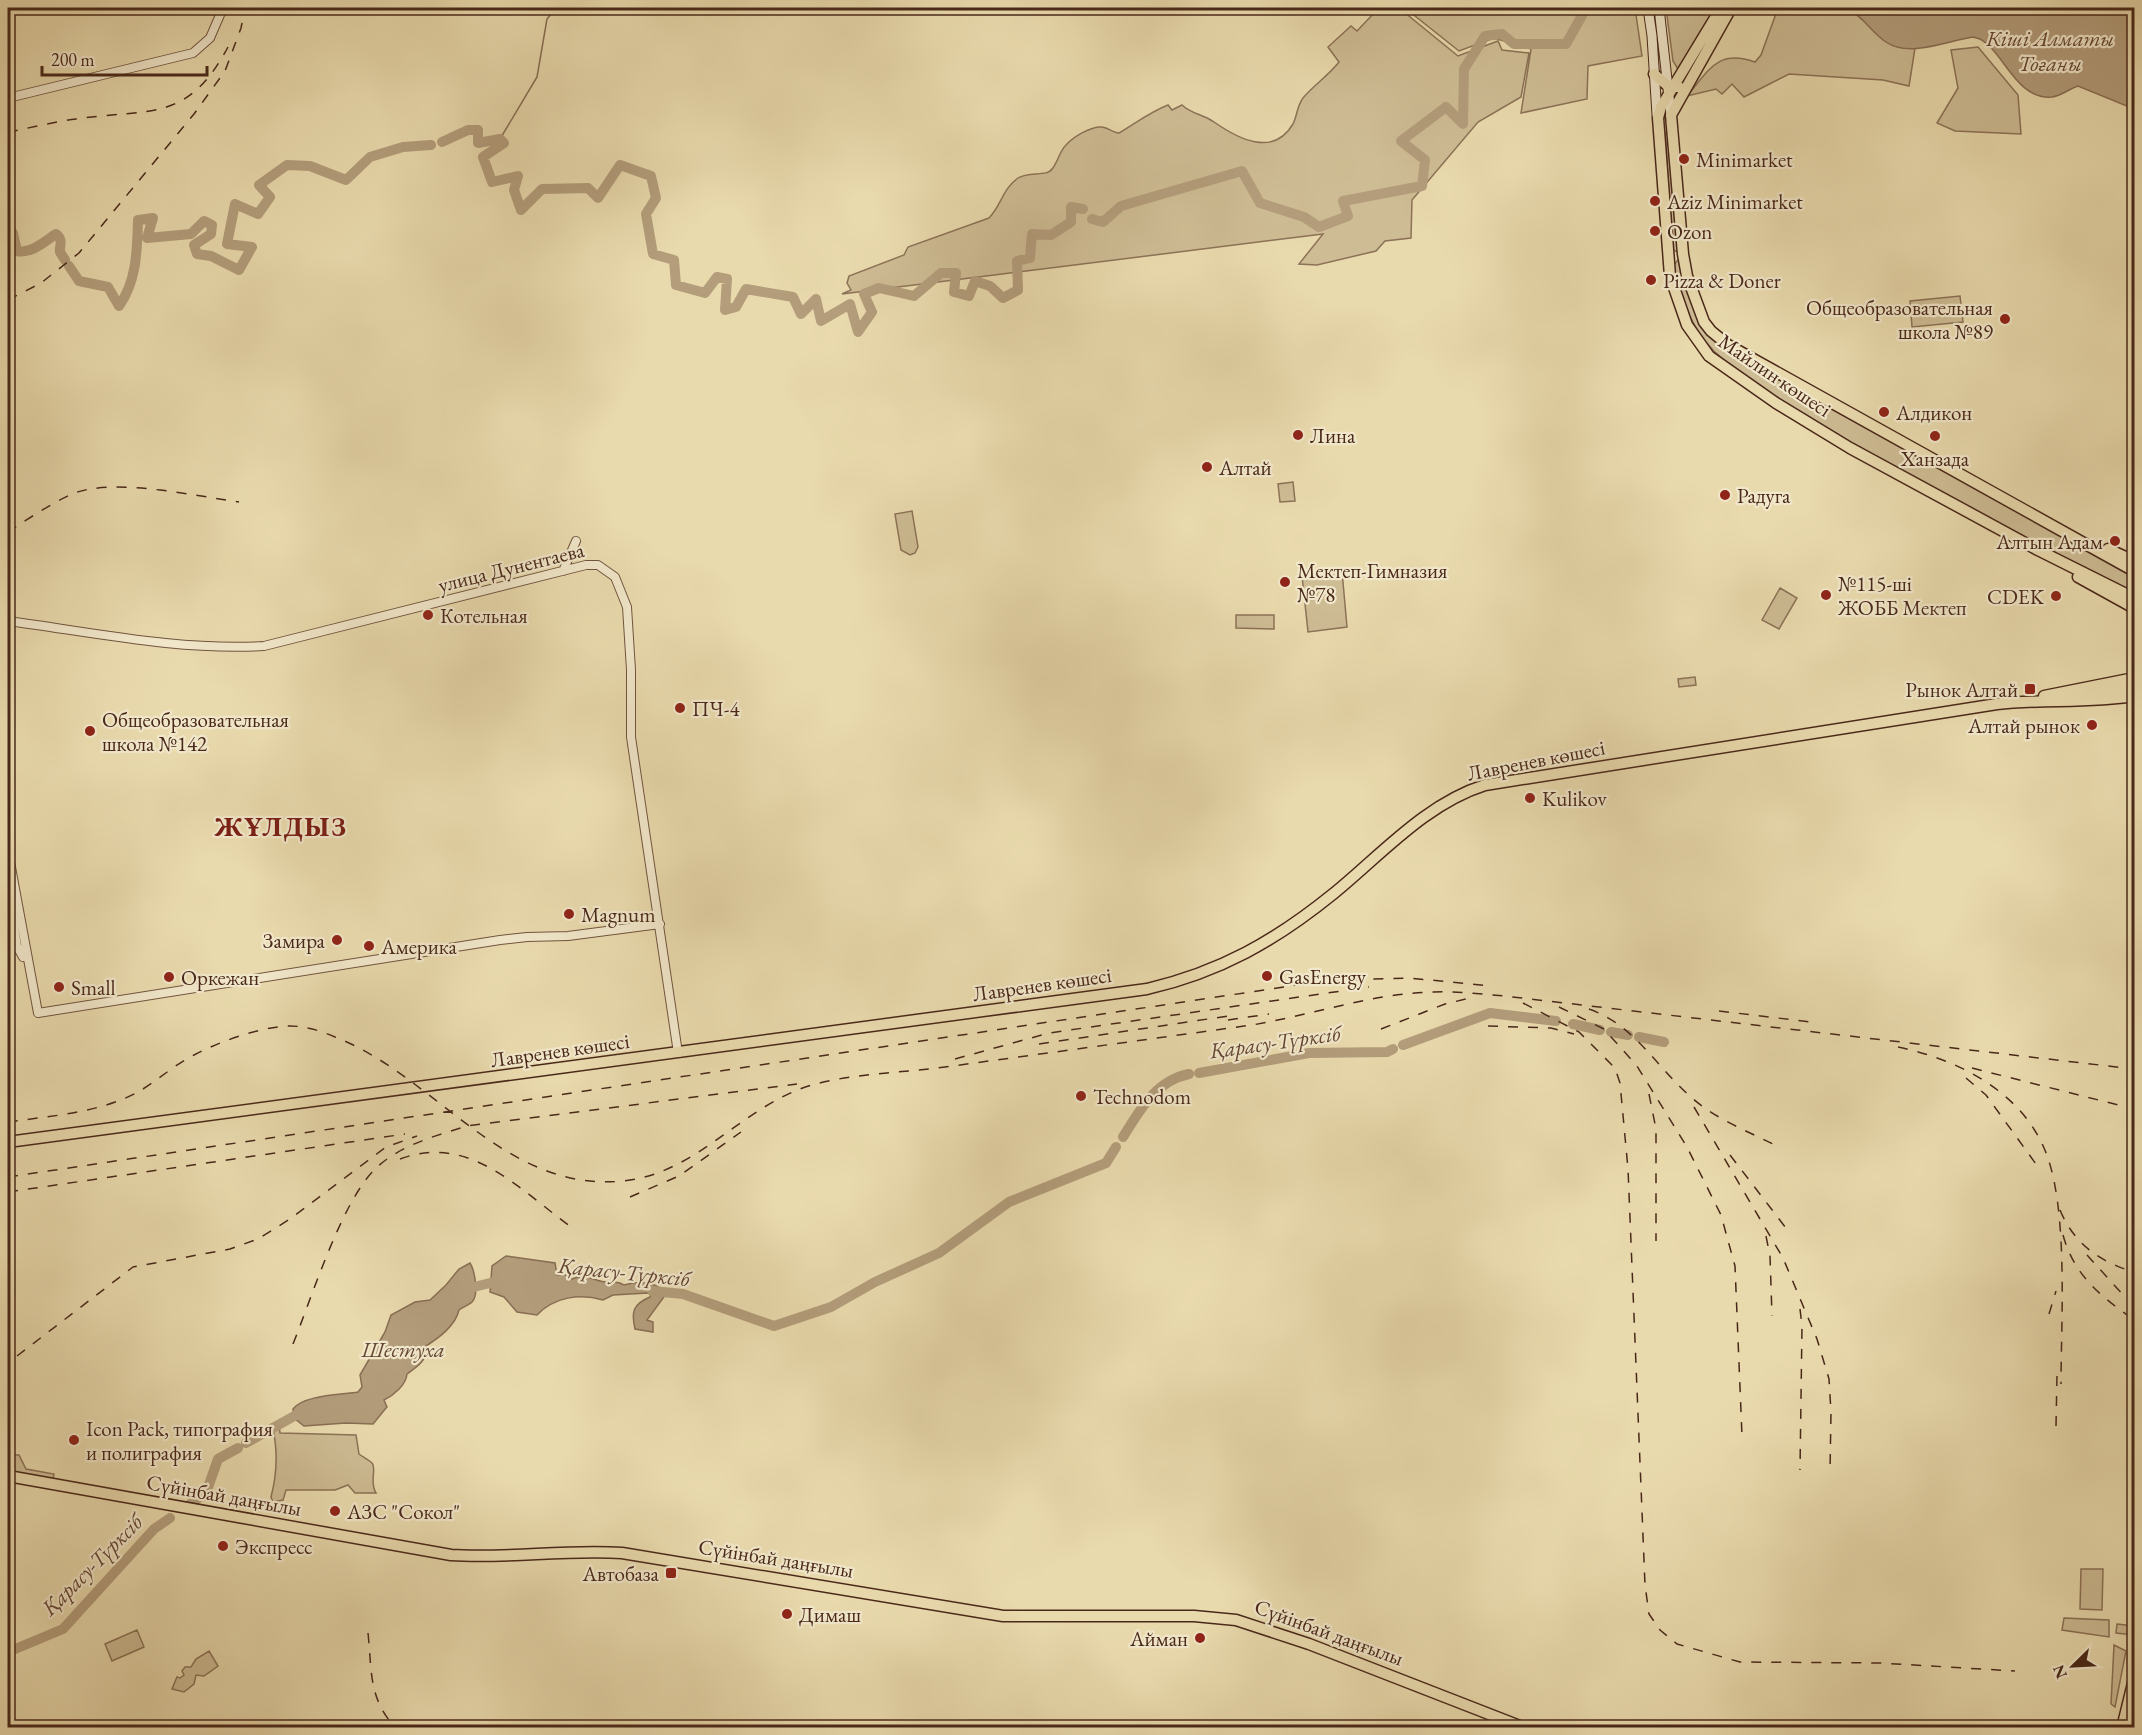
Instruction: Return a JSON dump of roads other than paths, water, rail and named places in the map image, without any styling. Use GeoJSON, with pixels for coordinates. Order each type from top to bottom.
{"type":"FeatureCollection","features":[{"type":"Feature","properties":{"kind":"main road","name":"Майлин көшесі"},"geometry":{"type":"LineString","coordinates":[[1648,8],[1667,255],[1679,308],[1694,338],[1709,356],[1776,403],[1850,448],[2038,550],[2134,598]]}},
{"type":"Feature","properties":{"kind":"main road","name":"Майлин көшесі"},"geometry":{"type":"LineString","coordinates":[[1659,8],[1670,90],[1683,254],[1698,310],[1719,339],[2054,524],[2134,571]]}},
{"type":"Feature","properties":{"kind":"main road"},"geometry":{"type":"LineString","coordinates":[[1658,118],[1670,90],[1721,8]]}},
{"type":"Feature","properties":{"kind":"main road"},"geometry":{"type":"LineString","coordinates":[[1671,115],[1731,8]]}},
{"type":"Feature","properties":{"kind":"main road"},"geometry":{"type":"LineString","coordinates":[[1654,74],[1670,90]]}},
{"type":"Feature","properties":{"kind":"main road"},"geometry":{"type":"LineString","coordinates":[[1670,90],[1687,86]]}},
{"type":"Feature","properties":{"kind":"main road"},"geometry":{"type":"LineString","coordinates":[[1667,255],[1683,254]]}},
{"type":"Feature","properties":{"kind":"main road"},"geometry":{"type":"LineString","coordinates":[[2054,524],[2134,561]]}},
{"type":"Feature","properties":{"kind":"main road"},"geometry":{"type":"LineString","coordinates":[[2038,550],[2082,579],[2134,608]]}},
{"type":"Feature","properties":{"kind":"main road","name":"Лавренев көшесі"},"geometry":{"type":"LineString","coordinates":[[8,1142],[1124,993],[1176,982],[1249,953],[1305,916],[1418,822],[1466,791],[1485,785],[2021,701],[2134,678]]}},
{"type":"Feature","properties":{"kind":"main road"},"geometry":{"type":"LineString","coordinates":[[2044,700],[2134,686]]}},
{"type":"Feature","properties":{"kind":"main road","name":"Лавренев көшесі"},"geometry":{"type":"LineString","coordinates":[[2021,701],[2097,701],[2134,696]]}},
{"type":"Feature","properties":{"kind":"main road","name":"Сүйінбай даңғылы"},"geometry":{"type":"LineString","coordinates":[[8,1476],[452,1555],[484,1557],[575,1552],[622,1553],[1003,1616],[1194,1616],[1236,1620],[1309,1644],[1524,1728]]}},
{"type":"Feature","properties":{"kind":"main road"},"geometry":{"type":"LineString","coordinates":[[2122,1728],[2134,1679]]}},
{"type":"Feature","properties":{"kind":"street"},"geometry":{"type":"LineString","coordinates":[[8,98],[193,53],[210,38],[223,8]]}},
{"type":"Feature","properties":{"kind":"street"},"geometry":{"type":"LineString","coordinates":[[562,571],[576,541]]}},
{"type":"Feature","properties":{"kind":"street","name":"улица Дунентаева"},"geometry":{"type":"LineString","coordinates":[[8,621],[148,640],[236,648],[264,646],[594,563],[608,570],[615,577],[627,607],[631,670],[631,737],[678,1053]]}},
{"type":"Feature","properties":{"kind":"street"},"geometry":{"type":"LineString","coordinates":[[8,851],[38,1013],[500,940],[568,936],[660,924]]}},
{"type":"Feature","properties":{"kind":"street"},"geometry":{"type":"LineString","coordinates":[[8,891],[17,946],[28,968]]}},
{"type":"Feature","properties":{"kind":"water","name":"Кіші Алматы Тоғаны"},"geometry":{"type":"Polygon","coordinates":[[[1847,8],[2134,8],[2134,109],[2078,86],[2052,97],[2040,96],[2029,91],[2020,83],[1989,45],[1973,37],[1917,49],[1895,47],[1881,38],[1858,15],[1847,8]]]}},
{"type":"Feature","properties":{"kind":"water"},"geometry":{"type":"Polygon","coordinates":[[[506,1256],[555,1263],[557,1275],[564,1274],[572,1279],[583,1277],[624,1285],[652,1284],[666,1294],[647,1320],[653,1322],[653,1332],[635,1329],[634,1323],[635,1309],[650,1297],[651,1294],[648,1293],[613,1295],[603,1300],[585,1297],[568,1298],[551,1304],[537,1315],[517,1312],[504,1297],[490,1292],[492,1266],[506,1256]]]}},
{"type":"Feature","properties":{"kind":"water","name":"Шестуха"},"geometry":{"type":"Polygon","coordinates":[[[470,1263],[475,1283],[474,1299],[459,1310],[446,1331],[426,1346],[424,1359],[407,1374],[399,1389],[384,1400],[387,1407],[373,1424],[304,1426],[294,1418],[293,1409],[305,1401],[323,1396],[358,1392],[362,1387],[360,1375],[385,1332],[391,1315],[415,1302],[430,1300],[459,1269],[470,1263]]]}},
{"type":"Feature","properties":{"kind":"waterway"},"geometry":{"type":"LineString","coordinates":[[500,139],[537,77],[547,19],[556,8]]}},
{"type":"Feature","properties":{"kind":"waterway"},"geometry":{"type":"LineString","coordinates":[[1092,219],[1103,222],[1121,206],[1242,171],[1260,203],[1304,217],[1319,227],[1348,216],[1343,201],[1422,186],[1425,160],[1401,141],[1446,107],[1463,124],[1464,69],[1485,36],[1502,34],[1514,44],[1566,44],[1584,12],[1573,8]]}},
{"type":"Feature","properties":{"kind":"waterway"},"geometry":{"type":"LineString","coordinates":[[442,142],[468,130],[478,130],[478,143],[500,139],[504,143],[483,157],[492,182],[518,176],[514,190],[521,210],[542,189],[588,188],[598,198],[620,165],[651,176],[656,198],[646,214],[653,254],[674,260],[676,285],[705,293],[717,277],[727,279],[725,310],[736,307],[746,289],[793,297],[801,314],[816,299],[821,321],[850,304],[858,332],[872,312],[864,294],[879,288],[914,296],[941,273],[956,273],[954,292],[969,296],[975,281],[990,286],[1003,298],[1018,290],[1017,261],[1030,258],[1032,234],[1051,235],[1071,222],[1071,207],[1083,209]]}},
{"type":"Feature","properties":{"kind":"waterway"},"geometry":{"type":"LineString","coordinates":[[69,266],[79,281],[108,287],[119,306],[133,276],[138,220],[153,218],[147,238],[191,234],[204,221],[212,225],[211,234],[194,245],[197,254],[211,256],[239,270],[252,247],[227,244],[235,204],[258,214],[270,197],[259,185],[287,165],[310,166],[346,180],[370,157],[403,147],[431,145]]}},
{"type":"Feature","properties":{"kind":"waterway"},"geometry":{"type":"LineString","coordinates":[[8,230],[13,233],[17,251],[27,251],[37,247],[56,234],[60,238],[60,252],[65,260]]}},
{"type":"Feature","properties":{"kind":"waterway","name":"Қарасу-Түрксіб"},"geometry":{"type":"LineString","coordinates":[[1403,1045],[1490,1013],[1556,1021]]}},
{"type":"Feature","properties":{"kind":"waterway","name":"Қарасу-Түрксіб"},"geometry":{"type":"LineString","coordinates":[[1573,1024],[1600,1030]]}},
{"type":"Feature","properties":{"kind":"waterway","name":"Қарасу-Түрксіб"},"geometry":{"type":"LineString","coordinates":[[1611,1032],[1628,1035]]}},
{"type":"Feature","properties":{"kind":"waterway","name":"Қарасу-Түрксіб"},"geometry":{"type":"LineString","coordinates":[[1639,1037],[1664,1042]]}},
{"type":"Feature","properties":{"kind":"waterway","name":"Қарасу-Түрксіб"},"geometry":{"type":"LineString","coordinates":[[1199,1073],[1309,1053],[1387,1052],[1393,1049]]}},
{"type":"Feature","properties":{"kind":"waterway","name":"Қарасу-Түрксіб"},"geometry":{"type":"LineString","coordinates":[[1123,1137],[1142,1107],[1158,1090],[1167,1083],[1189,1074]]}},
{"type":"Feature","properties":{"kind":"waterway","name":"Қарасу-Түрксіб"},"geometry":{"type":"LineString","coordinates":[[652,1291],[683,1294],[774,1326],[831,1307],[875,1282],[939,1253],[1009,1202],[1106,1163],[1116,1147]]}},
{"type":"Feature","properties":{"kind":"waterway","name":"Қарасу-Түрксіб"},"geometry":{"type":"LineString","coordinates":[[462,1290],[502,1280]]}},
{"type":"Feature","properties":{"kind":"waterway","name":"Қарасу-Түрксіб"},"geometry":{"type":"LineString","coordinates":[[246,1443],[305,1410]]}},
{"type":"Feature","properties":{"kind":"waterway","name":"Қарасу-Түрксіб"},"geometry":{"type":"LineString","coordinates":[[190,1504],[206,1493],[218,1459],[238,1448]]}},
{"type":"Feature","properties":{"kind":"waterway","name":"Қарасу-Түрксіб"},"geometry":{"type":"LineString","coordinates":[[8,1652],[63,1629],[154,1529],[170,1518]]}},
{"type":"Feature","properties":{"kind":"railway"},"geometry":{"type":"LineString","coordinates":[[8,300],[41,283],[79,253],[194,114],[225,71],[241,28],[245,8]]}},
{"type":"Feature","properties":{"kind":"railway"},"geometry":{"type":"LineString","coordinates":[[8,132],[67,120],[164,108],[181,101],[197,89],[213,72],[228,47]]}},
{"type":"Feature","properties":{"kind":"railway"},"geometry":{"type":"LineString","coordinates":[[8,532],[64,498],[89,489],[131,487],[239,502]]}},
{"type":"Feature","properties":{"kind":"railway"},"geometry":{"type":"LineString","coordinates":[[8,1177],[1331,980],[1409,978],[1492,986]]}},
{"type":"Feature","properties":{"kind":"railway"},"geometry":{"type":"LineString","coordinates":[[955,1059],[1049,1033],[1369,987]]}},
{"type":"Feature","properties":{"kind":"railway"},"geometry":{"type":"LineString","coordinates":[[8,1122],[74,1113],[107,1105],[138,1092],[187,1059],[215,1045],[267,1029],[296,1026],[335,1037],[371,1055],[506,1151],[542,1169],[581,1180],[623,1181],[650,1176],[674,1166],[764,1107],[787,1095],[828,1081],[1252,1025],[1365,1000],[1434,992],[1504,996],[2134,1069]]}},
{"type":"Feature","properties":{"kind":"railway"},"geometry":{"type":"LineString","coordinates":[[1381,1029],[1445,1004],[1470,998]]}},
{"type":"Feature","properties":{"kind":"railway"},"geometry":{"type":"LineString","coordinates":[[1523,1003],[1579,1032],[1615,1068],[1620,1083],[1628,1169],[1645,1585],[1649,1614],[1660,1630],[1677,1644],[1740,1662],[1880,1663],[2015,1671]]}},
{"type":"Feature","properties":{"kind":"railway"},"geometry":{"type":"LineString","coordinates":[[1559,1007],[1604,1029],[1637,1066],[1687,1147],[1721,1215],[1735,1266],[1742,1436]]}},
{"type":"Feature","properties":{"kind":"railway"},"geometry":{"type":"LineString","coordinates":[[1589,1009],[1605,1016],[1633,1036],[1679,1086],[1701,1105],[1732,1124],[1775,1145]]}},
{"type":"Feature","properties":{"kind":"railway"},"geometry":{"type":"LineString","coordinates":[[1719,1011],[1811,1022]]}},
{"type":"Feature","properties":{"kind":"railway"},"geometry":{"type":"LineString","coordinates":[[1228,1020],[1269,1014]]}},
{"type":"Feature","properties":{"kind":"railway"},"geometry":{"type":"LineString","coordinates":[[1039,1044],[1235,1015]]}},
{"type":"Feature","properties":{"kind":"railway"},"geometry":{"type":"LineString","coordinates":[[1488,1026],[1551,1028],[1574,1034]]}},
{"type":"Feature","properties":{"kind":"railway"},"geometry":{"type":"LineString","coordinates":[[1898,1047],[1942,1060],[1983,1080],[2019,1109],[2044,1148],[2052,1172],[2060,1231],[2061,1384]]}},
{"type":"Feature","properties":{"kind":"railway"},"geometry":{"type":"LineString","coordinates":[[1972,1068],[2134,1109]]}},
{"type":"Feature","properties":{"kind":"railway"},"geometry":{"type":"LineString","coordinates":[[1966,1078],[1986,1095],[2036,1164]]}},
{"type":"Feature","properties":{"kind":"railway"},"geometry":{"type":"LineString","coordinates":[[293,1344],[328,1252],[362,1184],[375,1169],[407,1147],[467,1126],[797,1084]]}},
{"type":"Feature","properties":{"kind":"railway"},"geometry":{"type":"LineString","coordinates":[[1649,1094],[1656,1129],[1656,1241]]}},
{"type":"Feature","properties":{"kind":"railway"},"geometry":{"type":"LineString","coordinates":[[1694,1107],[1783,1258],[1817,1339],[1829,1379],[1830,1473]]}},
{"type":"Feature","properties":{"kind":"railway"},"geometry":{"type":"LineString","coordinates":[[630,1197],[679,1176],[741,1132]]}},
{"type":"Feature","properties":{"kind":"railway"},"geometry":{"type":"LineString","coordinates":[[8,1192],[405,1134]]}},
{"type":"Feature","properties":{"kind":"railway"},"geometry":{"type":"LineString","coordinates":[[17,1356],[133,1267],[230,1249],[258,1239],[290,1219],[386,1147],[417,1136]]}},
{"type":"Feature","properties":{"kind":"railway"},"geometry":{"type":"LineString","coordinates":[[400,1159],[425,1153],[449,1153],[471,1159],[512,1182],[571,1227]]}},
{"type":"Feature","properties":{"kind":"railway"},"geometry":{"type":"LineString","coordinates":[[1730,1155],[1789,1232]]}},
{"type":"Feature","properties":{"kind":"railway"},"geometry":{"type":"LineString","coordinates":[[2060,1210],[2073,1233],[2089,1250],[2110,1263],[2134,1272]]}},
{"type":"Feature","properties":{"kind":"railway"},"geometry":{"type":"LineString","coordinates":[[2063,1235],[2081,1273],[2099,1293],[2133,1319]]}},
{"type":"Feature","properties":{"kind":"railway"},"geometry":{"type":"LineString","coordinates":[[1766,1236],[1770,1256],[1772,1316]]}},
{"type":"Feature","properties":{"kind":"railway"},"geometry":{"type":"LineString","coordinates":[[2087,1255],[2134,1307]]}},
{"type":"Feature","properties":{"kind":"railway"},"geometry":{"type":"LineString","coordinates":[[2049,1314],[2056,1291]]}},
{"type":"Feature","properties":{"kind":"railway"},"geometry":{"type":"LineString","coordinates":[[1800,1309],[1802,1326],[1800,1470]]}},
{"type":"Feature","properties":{"kind":"railway"},"geometry":{"type":"LineString","coordinates":[[2056,1426],[2057,1375]]}},
{"type":"Feature","properties":{"kind":"railway"},"geometry":{"type":"LineString","coordinates":[[368,1633],[371,1672],[376,1695],[380,1706],[396,1728]]}},
{"type":"Feature","properties":{"kind":"place","name":"Minimarket"},"geometry":{"type":"Point","coordinates":[1684,159]}},
{"type":"Feature","properties":{"kind":"place","name":"Aziz Minimarket"},"geometry":{"type":"Point","coordinates":[1655,201]}},
{"type":"Feature","properties":{"kind":"place","name":"Ozon"},"geometry":{"type":"Point","coordinates":[1655,231]}},
{"type":"Feature","properties":{"kind":"place","name":"Pizza & Doner"},"geometry":{"type":"Point","coordinates":[1651,280]}},
{"type":"Feature","properties":{"kind":"place","name":"Общеобразовательная школа №89"},"geometry":{"type":"Point","coordinates":[2005,319]}},
{"type":"Feature","properties":{"kind":"place","name":"Алдикон"},"geometry":{"type":"Point","coordinates":[1884,412]}},
{"type":"Feature","properties":{"kind":"place","name":"Лина"},"geometry":{"type":"Point","coordinates":[1298,435]}},
{"type":"Feature","properties":{"kind":"place","name":"Ханзада"},"geometry":{"type":"Point","coordinates":[1935,436]}},
{"type":"Feature","properties":{"kind":"place","name":"Алтай"},"geometry":{"type":"Point","coordinates":[1207,467]}},
{"type":"Feature","properties":{"kind":"place","name":"Радуга"},"geometry":{"type":"Point","coordinates":[1725,495]}},
{"type":"Feature","properties":{"kind":"place","name":"Алтын Адам"},"geometry":{"type":"Point","coordinates":[2115,541]}},
{"type":"Feature","properties":{"kind":"place","name":"Мектеп-Гимназия №78"},"geometry":{"type":"Point","coordinates":[1285,582]}},
{"type":"Feature","properties":{"kind":"place","name":"№115-ші ЖОББ Мектеп"},"geometry":{"type":"Point","coordinates":[1826,595]}},
{"type":"Feature","properties":{"kind":"place","name":"CDEK"},"geometry":{"type":"Point","coordinates":[2056,596]}},
{"type":"Feature","properties":{"kind":"place","name":"Котельная"},"geometry":{"type":"Point","coordinates":[428,615]}},
{"type":"Feature","properties":{"kind":"place","name":"Рынoк Алтай"},"geometry":{"type":"Point","coordinates":[2030,689]}},
{"type":"Feature","properties":{"kind":"place","name":"ПЧ-4"},"geometry":{"type":"Point","coordinates":[680,708]}},
{"type":"Feature","properties":{"kind":"place","name":"Алтай рынок"},"geometry":{"type":"Point","coordinates":[2092,725]}},
{"type":"Feature","properties":{"kind":"place","name":"Общеобразовательная школа №142"},"geometry":{"type":"Point","coordinates":[90,731]}},
{"type":"Feature","properties":{"kind":"place","name":"Kulikov"},"geometry":{"type":"Point","coordinates":[1530,798]}},
{"type":"Feature","properties":{"kind":"place","name":"Magnum"},"geometry":{"type":"Point","coordinates":[569,914]}},
{"type":"Feature","properties":{"kind":"place","name":"Замира"},"geometry":{"type":"Point","coordinates":[337,940]}},
{"type":"Feature","properties":{"kind":"place","name":"Америка"},"geometry":{"type":"Point","coordinates":[369,946]}},
{"type":"Feature","properties":{"kind":"place","name":"GasEnergy"},"geometry":{"type":"Point","coordinates":[1267,976]}},
{"type":"Feature","properties":{"kind":"place","name":"Оркежан"},"geometry":{"type":"Point","coordinates":[169,977]}},
{"type":"Feature","properties":{"kind":"place","name":"Small"},"geometry":{"type":"Point","coordinates":[59,987]}},
{"type":"Feature","properties":{"kind":"place","name":"Technodom"},"geometry":{"type":"Point","coordinates":[1081,1096]}},
{"type":"Feature","properties":{"kind":"place","name":"Icon Pack, типография и полиграфия"},"geometry":{"type":"Point","coordinates":[74,1440]}},
{"type":"Feature","properties":{"kind":"place","name":"АЗС \"Сокол\""},"geometry":{"type":"Point","coordinates":[335,1511]}},
{"type":"Feature","properties":{"kind":"place","name":"Экспресс"},"geometry":{"type":"Point","coordinates":[223,1546]}},
{"type":"Feature","properties":{"kind":"place","name":"Автобаза"},"geometry":{"type":"Point","coordinates":[671,1573]}},
{"type":"Feature","properties":{"kind":"place","name":"Димаш"},"geometry":{"type":"Point","coordinates":[787,1614]}},
{"type":"Feature","properties":{"kind":"place","name":"Айман"},"geometry":{"type":"Point","coordinates":[1200,1638]}},
{"type":"Feature","properties":{"kind":"district","name":"ЖҰЛДЫЗ"},"geometry":{"type":"Point","coordinates":[281,826]}}]}
